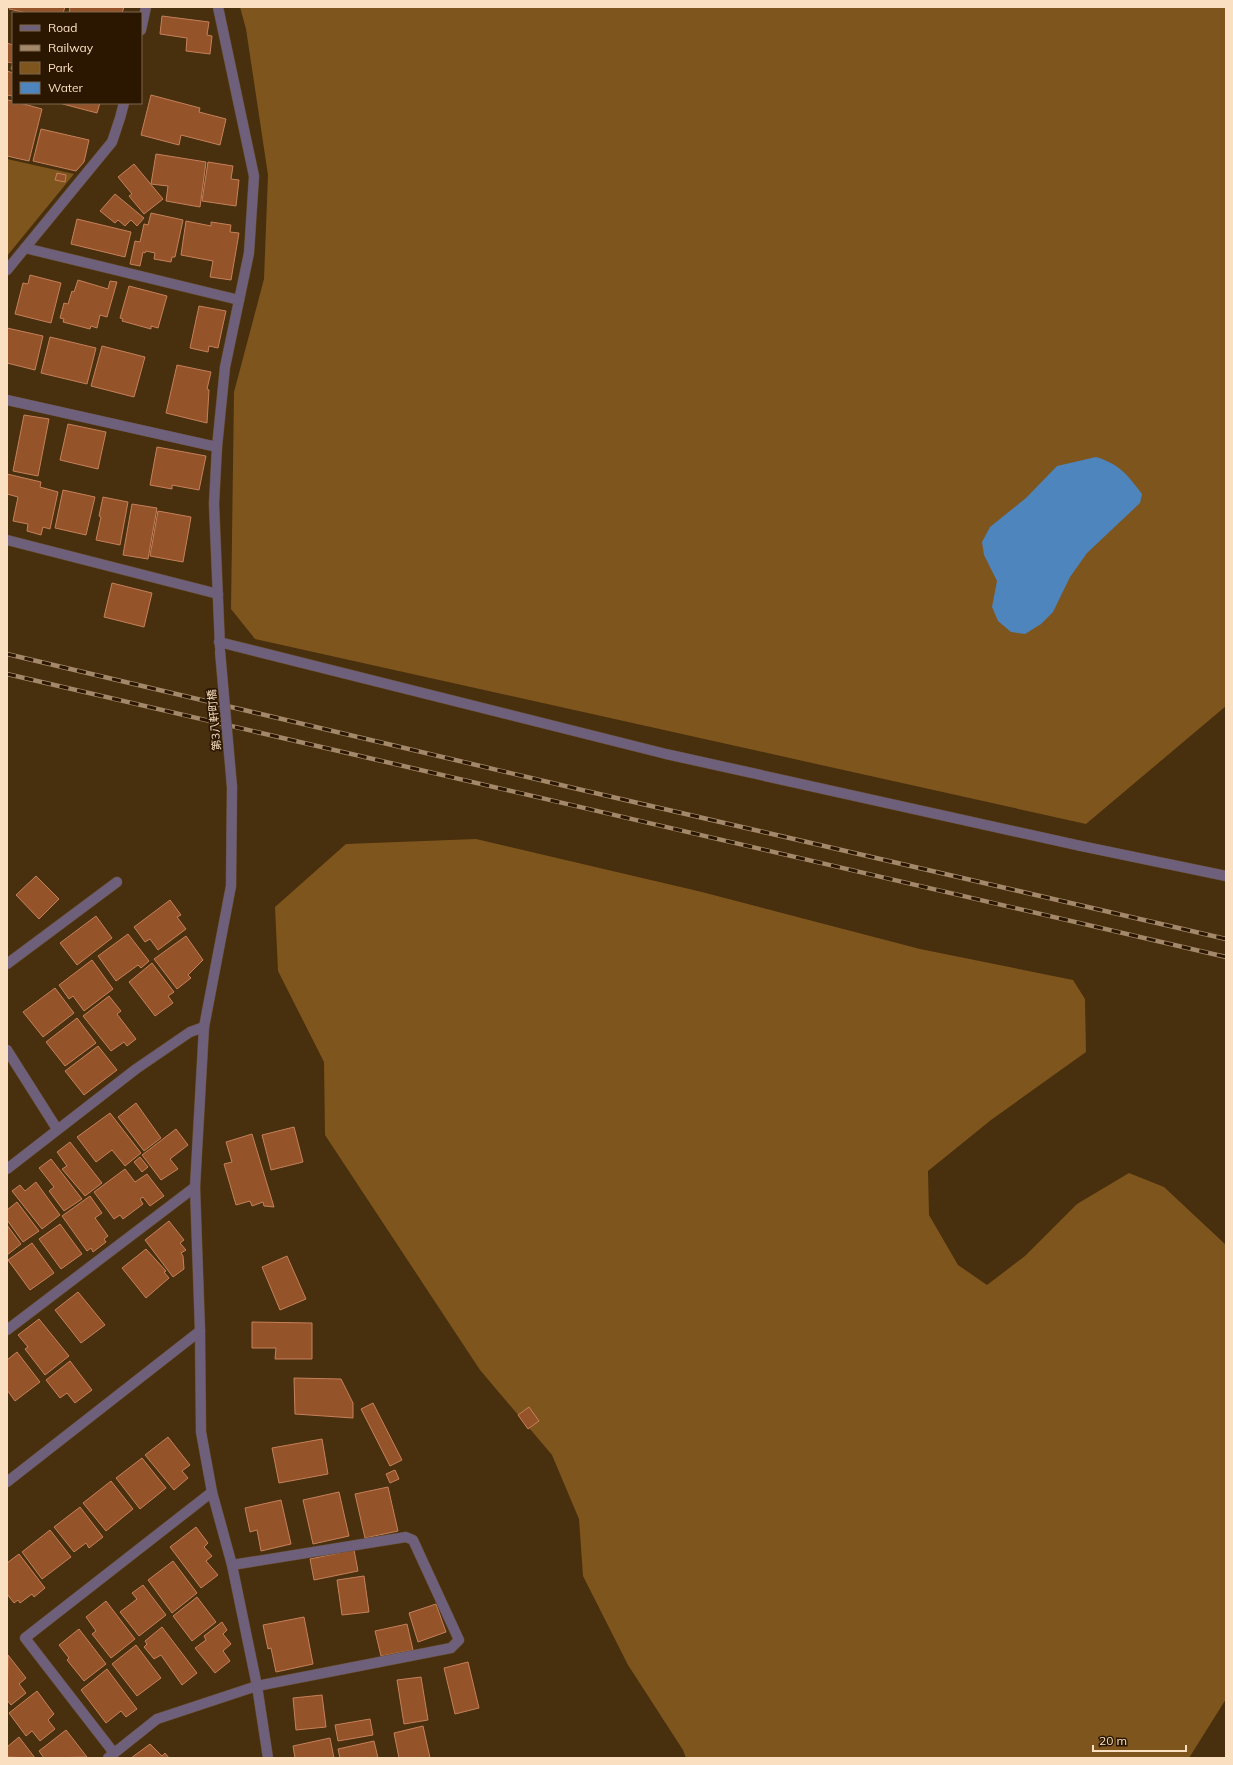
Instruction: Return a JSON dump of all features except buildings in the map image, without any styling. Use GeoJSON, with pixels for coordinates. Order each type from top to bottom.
{"type":"FeatureCollection","features":[{"type":"Feature","properties":{"kind":"street"},"geometry":{"type":"LineString","coordinates":[[142,25],[146,7]]}},
{"type":"Feature","properties":{"kind":"street","name":"第3八軒町橋"},"geometry":{"type":"LineString","coordinates":[[218,7],[254,176],[249,253],[225,367],[217,447],[214,504],[220,647],[232,787],[231,886],[204,1027],[195,1187],[200,1331],[201,1432],[212,1492],[232,1565],[258,1686],[268,1758]]}},
{"type":"Feature","properties":{"kind":"street"},"geometry":{"type":"LineString","coordinates":[[7,270],[112,142],[124,104]]}},
{"type":"Feature","properties":{"kind":"street"},"geometry":{"type":"LineString","coordinates":[[25,248],[239,300]]}},
{"type":"Feature","properties":{"kind":"street"},"geometry":{"type":"LineString","coordinates":[[7,400],[217,447]]}},
{"type":"Feature","properties":{"kind":"street"},"geometry":{"type":"LineString","coordinates":[[7,540],[218,594]]}},
{"type":"Feature","properties":{"kind":"street"},"geometry":{"type":"LineString","coordinates":[[220,647],[666,754],[1081,846],[1226,876]]}},
{"type":"Feature","properties":{"kind":"street"},"geometry":{"type":"LineString","coordinates":[[7,964],[117,882]]}},
{"type":"Feature","properties":{"kind":"street"},"geometry":{"type":"LineString","coordinates":[[7,1169],[142,1065],[190,1032],[204,1027]]}},
{"type":"Feature","properties":{"kind":"street"},"geometry":{"type":"LineString","coordinates":[[7,1050],[58,1129]]}},
{"type":"Feature","properties":{"kind":"street"},"geometry":{"type":"LineString","coordinates":[[7,1330],[195,1187]]}},
{"type":"Feature","properties":{"kind":"street"},"geometry":{"type":"LineString","coordinates":[[7,1482],[200,1331]]}},
{"type":"Feature","properties":{"kind":"street"},"geometry":{"type":"LineString","coordinates":[[212,1492],[25,1638],[111,1756],[157,1719],[258,1686],[450,1648],[459,1640],[413,1540],[406,1537],[232,1565]]}},
{"type":"Feature","properties":{"kind":"green space"},"geometry":{"type":"Polygon","coordinates":[[[240,7],[1226,7],[1226,706],[1086,824],[255,639],[231,609],[234,392],[264,279],[268,175],[246,29],[240,7]]]}},
{"type":"Feature","properties":{"kind":"green space"},"geometry":{"type":"Polygon","coordinates":[[[7,159],[74,174],[7,256],[7,159]]]}},
{"type":"Feature","properties":{"kind":"green space"},"geometry":{"type":"Polygon","coordinates":[[[476,839],[702,892],[920,949],[1073,980],[1085,999],[1086,1052],[991,1120],[928,1171],[929,1215],[958,1265],[987,1285],[1025,1256],[1077,1204],[1129,1173],[1164,1187],[1226,1245],[1226,1699],[1189,1758],[686,1758],[683,1750],[628,1665],[583,1576],[579,1519],[552,1455],[480,1370],[325,1135],[324,1062],[278,971],[275,907],[346,844],[476,839]]]}},
{"type":"Feature","properties":{"kind":"water"},"geometry":{"type":"Polygon","coordinates":[[[1096,457],[1117,467],[1132,481],[1142,494],[1140,503],[1087,553],[1070,577],[1053,612],[1041,624],[1025,634],[1011,632],[998,621],[992,607],[997,581],[984,555],[982,542],[990,527],[1026,498],[1057,466],[1096,457]]]}},
{"type":"Feature","properties":{"kind":"railway"},"geometry":{"type":"LineString","coordinates":[[7,654],[582,790],[1226,939]]}},
{"type":"Feature","properties":{"kind":"railway"},"geometry":{"type":"LineString","coordinates":[[7,674],[1226,957]]}}]}
